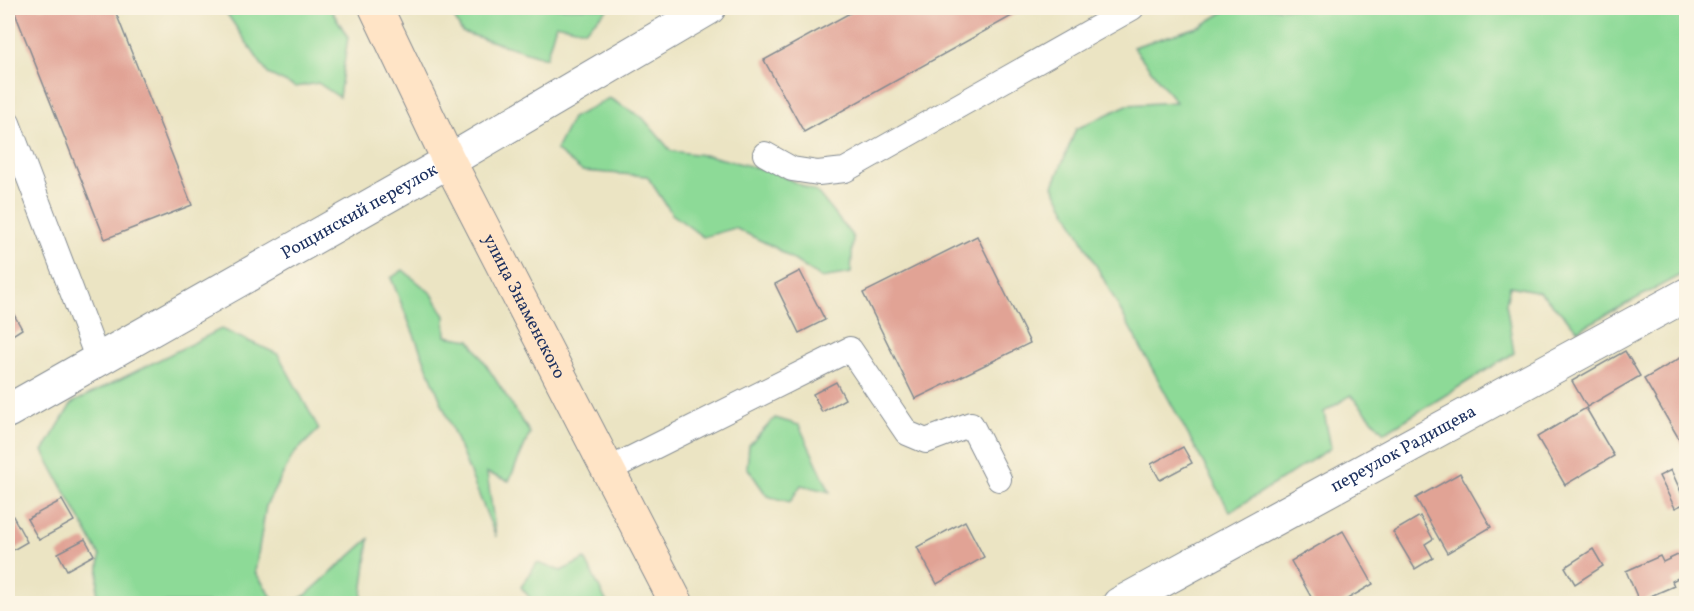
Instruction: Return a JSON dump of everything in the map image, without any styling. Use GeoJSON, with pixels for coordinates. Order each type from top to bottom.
{"type":"FeatureCollection","features":[{"type":"Feature","properties":{"kind":"main road","name":"улица Знаменского"},"geometry":{"type":"LineString","coordinates":[[376,8],[449,161],[677,603]]}},
{"type":"Feature","properties":{"kind":"street","name":"Рощинский переулок"},"geometry":{"type":"LineString","coordinates":[[8,411],[449,161],[709,8]]}},
{"type":"Feature","properties":{"kind":"street","name":"переулок Радищева"},"geometry":{"type":"LineString","coordinates":[[1119,603],[1686,295]]}},
{"type":"Feature","properties":{"kind":"lane"},"geometry":{"type":"LineString","coordinates":[[765,154],[792,169],[818,173],[845,170],[1132,8]]}},
{"type":"Feature","properties":{"kind":"lane"},"geometry":{"type":"LineString","coordinates":[[8,123],[98,360]]}},
{"type":"Feature","properties":{"kind":"lane"},"geometry":{"type":"LineString","coordinates":[[608,470],[850,349],[907,433],[926,441],[971,424],[999,478]]}},
{"type":"Feature","properties":{"kind":"green space"},"geometry":{"type":"Polygon","coordinates":[[[223,8],[330,8],[348,37],[339,97],[318,83],[295,87],[268,74],[223,8]]]}},
{"type":"Feature","properties":{"kind":"green space"},"geometry":{"type":"Polygon","coordinates":[[[449,8],[609,8],[585,30],[556,24],[546,58],[462,32],[449,8]]]}},
{"type":"Feature","properties":{"kind":"green space"},"geometry":{"type":"Polygon","coordinates":[[[1230,8],[1686,8],[1686,272],[1578,330],[1540,292],[1510,286],[1506,303],[1514,353],[1384,433],[1351,395],[1324,412],[1331,448],[1230,512],[1053,186],[1076,129],[1127,105],[1176,102],[1133,47],[1201,26],[1230,8]]]}},
{"type":"Feature","properties":{"kind":"green space"},"geometry":{"type":"Polygon","coordinates":[[[609,98],[643,118],[671,151],[711,156],[773,172],[818,193],[853,237],[851,273],[821,278],[774,247],[735,228],[703,237],[672,214],[647,176],[582,171],[556,150],[572,118],[609,98]]]}},
{"type":"Feature","properties":{"kind":"green space"},"geometry":{"type":"Polygon","coordinates":[[[403,270],[432,294],[445,316],[446,336],[470,340],[530,433],[509,481],[487,473],[496,537],[391,278],[403,270]]]}},
{"type":"Feature","properties":{"kind":"green space"},"geometry":{"type":"Polygon","coordinates":[[[221,329],[278,354],[319,429],[293,455],[266,506],[255,572],[276,603],[96,603],[100,556],[43,451],[72,403],[221,329]]]}},
{"type":"Feature","properties":{"kind":"green space"},"geometry":{"type":"Polygon","coordinates":[[[775,418],[799,425],[830,492],[801,485],[790,502],[767,496],[747,467],[749,445],[775,418]]]}},
{"type":"Feature","properties":{"kind":"green space"},"geometry":{"type":"Polygon","coordinates":[[[369,539],[361,603],[292,603],[306,595],[369,539]]]}},
{"type":"Feature","properties":{"kind":"green space"},"geometry":{"type":"Polygon","coordinates":[[[585,559],[607,603],[534,603],[521,587],[537,563],[561,571],[585,559]]]}},
{"type":"Feature","properties":{"kind":"building"},"geometry":{"type":"Polygon","coordinates":[[[13,8],[114,8],[192,205],[105,239],[13,8]]]}},
{"type":"Feature","properties":{"kind":"building"},"geometry":{"type":"Polygon","coordinates":[[[859,8],[1026,8],[804,132],[764,60],[859,8]]]}},
{"type":"Feature","properties":{"kind":"building"},"geometry":{"type":"Polygon","coordinates":[[[977,236],[1030,343],[915,399],[863,293],[977,236]]]}},
{"type":"Feature","properties":{"kind":"building"},"geometry":{"type":"Polygon","coordinates":[[[800,271],[825,320],[799,333],[775,284],[800,271]]]}},
{"type":"Feature","properties":{"kind":"building"},"geometry":{"type":"Polygon","coordinates":[[[8,304],[22,329],[8,338],[8,304]]]}},
{"type":"Feature","properties":{"kind":"building"},"geometry":{"type":"Polygon","coordinates":[[[1625,351],[1640,376],[1587,407],[1572,381],[1625,351]]]}},
{"type":"Feature","properties":{"kind":"building"},"geometry":{"type":"Polygon","coordinates":[[[1685,355],[1686,358],[1686,451],[1644,379],[1685,355]]]}},
{"type":"Feature","properties":{"kind":"building"},"geometry":{"type":"Polygon","coordinates":[[[836,382],[845,399],[822,412],[813,394],[836,382]]]}},
{"type":"Feature","properties":{"kind":"building"},"geometry":{"type":"Polygon","coordinates":[[[1586,408],[1614,456],[1565,485],[1537,437],[1586,408]]]}},
{"type":"Feature","properties":{"kind":"building"},"geometry":{"type":"Polygon","coordinates":[[[1183,447],[1192,463],[1160,480],[1151,464],[1183,447]]]}},
{"type":"Feature","properties":{"kind":"building"},"geometry":{"type":"Polygon","coordinates":[[[1671,470],[1686,503],[1675,508],[1659,476],[1671,470]]]}},
{"type":"Feature","properties":{"kind":"building"},"geometry":{"type":"Polygon","coordinates":[[[1460,473],[1491,527],[1447,553],[1416,498],[1460,473]]]}},
{"type":"Feature","properties":{"kind":"building"},"geometry":{"type":"Polygon","coordinates":[[[62,500],[74,521],[39,540],[27,519],[62,500]]]}},
{"type":"Feature","properties":{"kind":"building"},"geometry":{"type":"Polygon","coordinates":[[[8,507],[27,542],[8,553],[8,507]]]}},
{"type":"Feature","properties":{"kind":"building"},"geometry":{"type":"Polygon","coordinates":[[[1420,516],[1433,539],[1425,544],[1433,558],[1415,569],[1393,532],[1420,516]]]}},
{"type":"Feature","properties":{"kind":"building"},"geometry":{"type":"Polygon","coordinates":[[[965,521],[984,557],[937,584],[917,547],[965,521]]]}},
{"type":"Feature","properties":{"kind":"building"},"geometry":{"type":"Polygon","coordinates":[[[1343,531],[1373,584],[1339,604],[1315,604],[1291,561],[1343,531]]]}},
{"type":"Feature","properties":{"kind":"building"},"geometry":{"type":"Polygon","coordinates":[[[85,539],[94,555],[67,570],[58,553],[85,539]]]}},
{"type":"Feature","properties":{"kind":"building"},"geometry":{"type":"Polygon","coordinates":[[[1593,549],[1603,566],[1575,584],[1565,567],[1593,549]]]}},
{"type":"Feature","properties":{"kind":"building"},"geometry":{"type":"Polygon","coordinates":[[[1682,553],[1686,557],[1686,574],[1672,581],[1674,586],[1639,601],[1626,571],[1660,556],[1663,562],[1682,553]]]}}]}
